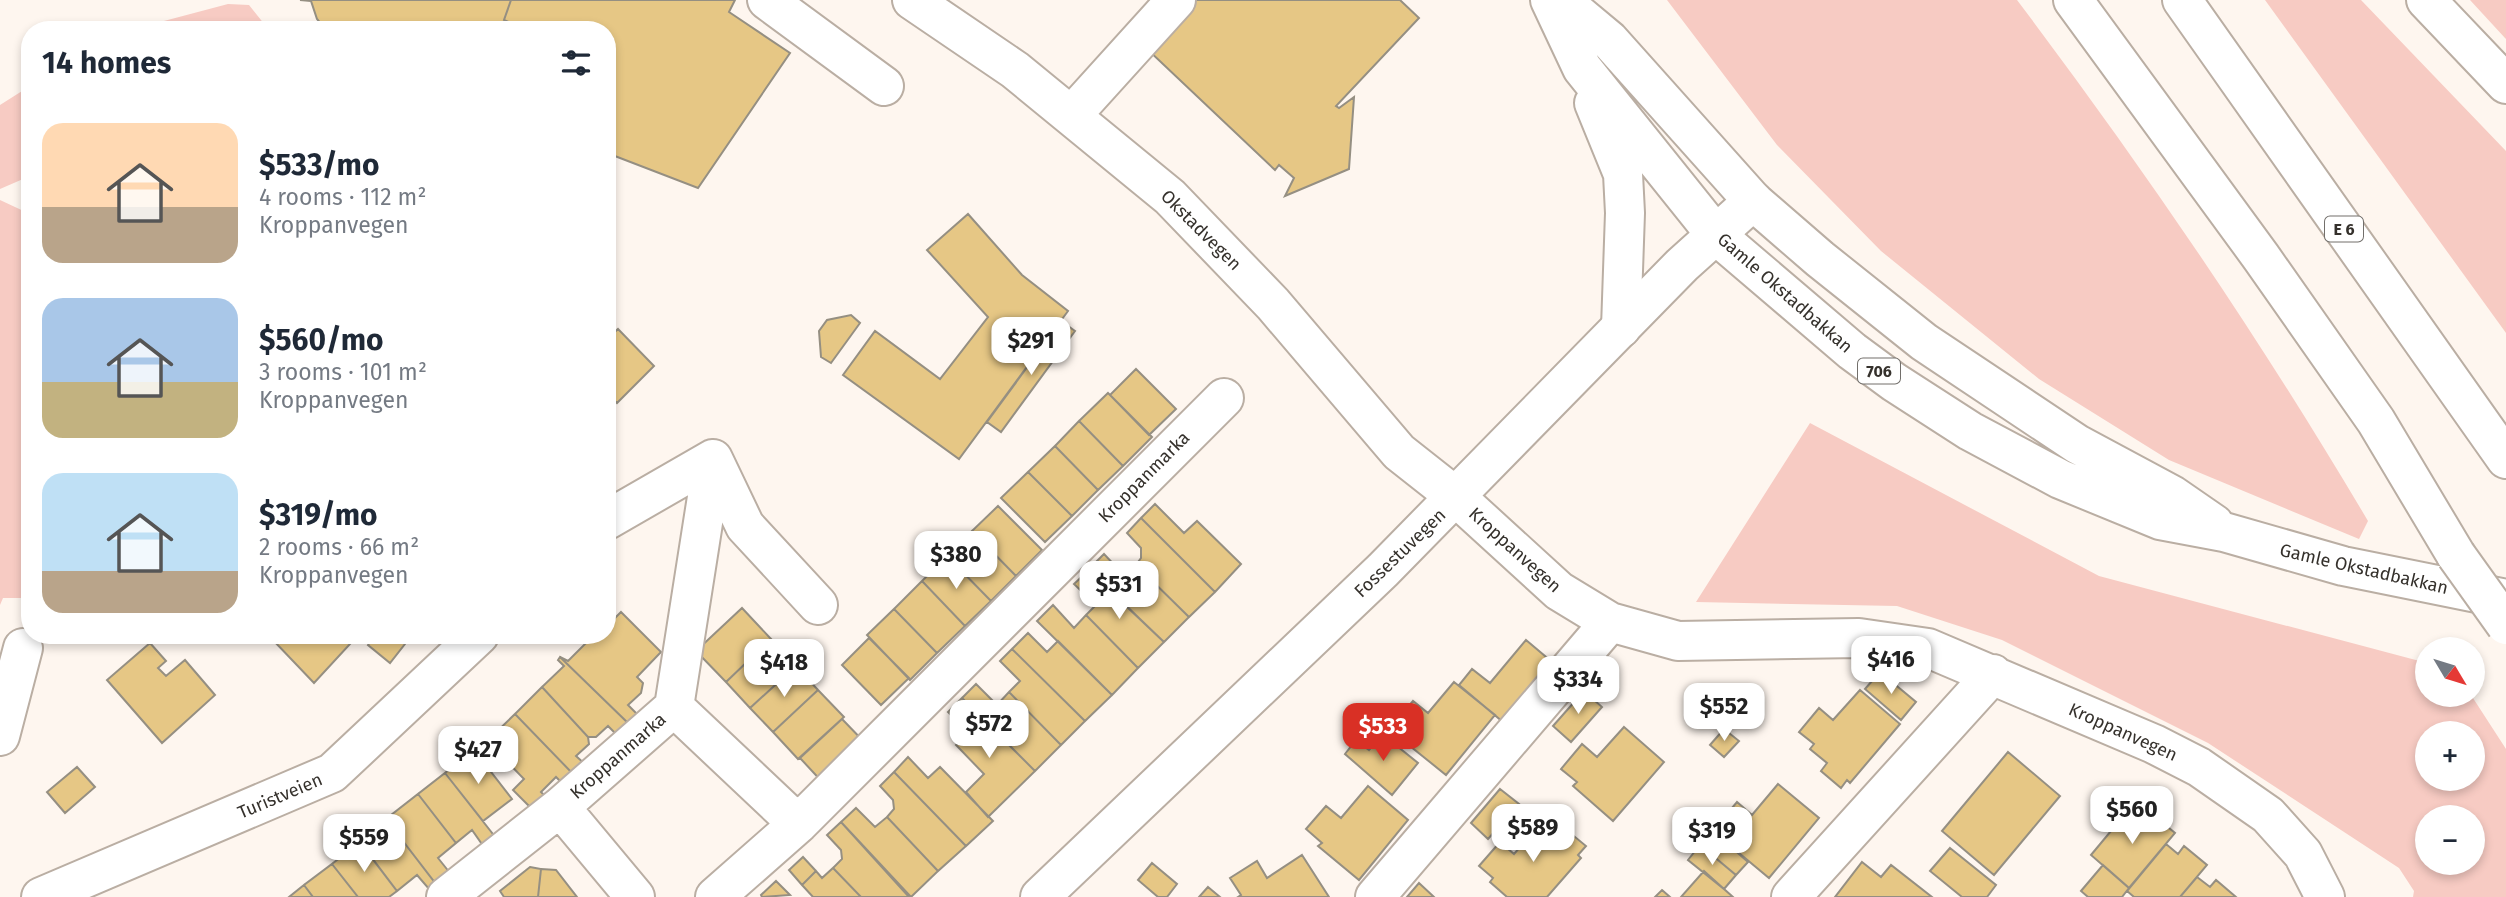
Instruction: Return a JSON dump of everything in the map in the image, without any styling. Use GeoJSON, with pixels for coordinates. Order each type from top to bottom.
{"type":"FeatureCollection","features":[{"type":"Feature","properties":{"kind":"main road"},"geometry":{"type":"LineString","coordinates":[[767,0],[884,86]]}},
{"type":"Feature","properties":{"kind":"main road","name":"Okstadvegen"},"geometry":{"type":"LineString","coordinates":[[912,0],[1014,70],[1170,197],[1282,314],[1399,452],[1457,497]]}},
{"type":"Feature","properties":{"kind":"main road"},"geometry":{"type":"LineString","coordinates":[[1071,116],[1176,0]]}},
{"type":"Feature","properties":{"kind":"main road","name":"Gamle Okstadbakkan"},"geometry":{"type":"LineString","coordinates":[[1550,0],[1582,68],[1716,235],[1852,351],[1970,431],[2060,480],[2160,520],[2224,532],[2277,550],[2343,566],[2506,599]]}},
{"type":"Feature","properties":{"kind":"main road","name":"Gamle Okstadbakkan"},"geometry":{"type":"LineString","coordinates":[[1561,0],[1609,40],[1753,201],[1819,259],[1924,342],[2077,444],[2172,495],[2224,532]]}},
{"type":"Feature","properties":{"kind":"main road"},"geometry":{"type":"LineString","coordinates":[[2073,0],[2376,421],[2456,555],[2506,625]]}},
{"type":"Feature","properties":{"kind":"main road","name":"E 6"},"geometry":{"type":"LineString","coordinates":[[2182,0],[2506,459]]}},
{"type":"Feature","properties":{"kind":"main road"},"geometry":{"type":"LineString","coordinates":[[2426,0],[2506,84]]}},
{"type":"Feature","properties":{"kind":"main road"},"geometry":{"type":"LineString","coordinates":[[1582,68],[1623,174],[1625,213],[1621,328]]}},
{"type":"Feature","properties":{"kind":"main road","name":"Fossestuvegen"},"geometry":{"type":"LineString","coordinates":[[1040,897],[1457,497],[1621,328],[1753,201]]}},
{"type":"Feature","properties":{"kind":"main road","name":"Kroppanmarka"},"geometry":{"type":"LineString","coordinates":[[715,897],[798,824],[1224,398]]}},
{"type":"Feature","properties":{"kind":"main road"},"geometry":{"type":"LineString","coordinates":[[616,515],[713,459]]}},
{"type":"Feature","properties":{"kind":"main road"},"geometry":{"type":"LineString","coordinates":[[713,459],[744,526],[818,605]]}},
{"type":"Feature","properties":{"kind":"main road"},"geometry":{"type":"LineString","coordinates":[[674,707],[713,459]]}},
{"type":"Feature","properties":{"kind":"main road","name":"Kroppanvegen"},"geometry":{"type":"LineString","coordinates":[[1457,497],[1559,592],[1610,622],[1678,640],[1859,638],[1928,648],[2154,744],[2199,767],[2267,815],[2303,854],[2325,897]]}},
{"type":"Feature","properties":{"kind":"main road"},"geometry":{"type":"LineString","coordinates":[[1375,897],[1610,622]]}},
{"type":"Feature","properties":{"kind":"main road","name":"Turistveien"},"geometry":{"type":"LineString","coordinates":[[41,897],[332,773],[469,644]]}},
{"type":"Feature","properties":{"kind":"main road"},"geometry":{"type":"LineString","coordinates":[[0,736],[23,648]]}},
{"type":"Feature","properties":{"kind":"main road"},"geometry":{"type":"LineString","coordinates":[[1791,897],[1993,674]]}},
{"type":"Feature","properties":{"kind":"main road","name":"Kroppanmarka"},"geometry":{"type":"LineString","coordinates":[[446,897],[560,807],[674,707],[798,824]]}},
{"type":"Feature","properties":{"kind":"main road","name":"Kroppanmarka"},"geometry":{"type":"LineString","coordinates":[[560,807],[635,897]]}},
{"type":"Feature","properties":{"kind":"shaded area"},"geometry":{"type":"Polygon","coordinates":[[[1667,0],[2017,0],[2156,191],[2286,387],[2368,521],[2359,539],[2169,460],[2039,379],[1881,251],[1777,145],[1667,0]]]}},
{"type":"Feature","properties":{"kind":"shaded area"},"geometry":{"type":"Polygon","coordinates":[[[2265,0],[2361,0],[2506,151],[2506,333],[2265,0]]]}},
{"type":"Feature","properties":{"kind":"shaded area"},"geometry":{"type":"Polygon","coordinates":[[[2470,0],[2506,0],[2506,39],[2505,38],[2470,0]]]}},
{"type":"Feature","properties":{"kind":"shaded area"},"geometry":{"type":"Polygon","coordinates":[[[228,4],[249,5],[262,21],[164,21],[228,4]]]}},
{"type":"Feature","properties":{"kind":"shaded area"},"geometry":{"type":"Polygon","coordinates":[[[21,92],[21,180],[0,189],[0,105],[21,92]]]}},
{"type":"Feature","properties":{"kind":"shaded area"},"geometry":{"type":"Polygon","coordinates":[[[0,200],[21,210],[21,598],[3,598],[0,605],[0,200]]]}},
{"type":"Feature","properties":{"kind":"shaded area"},"geometry":{"type":"Polygon","coordinates":[[[1810,423],[2099,576],[2415,660],[2415,707],[2479,707],[2506,749],[2506,897],[2413,897],[2414,891],[2399,868],[2208,743],[2002,640],[1897,606],[1696,602],[1810,423]]]}},
{"type":"Feature","properties":{"kind":"building"},"geometry":{"type":"Polygon","coordinates":[[[300,0],[511,0],[504,20],[506,21],[319,21],[311,1],[300,0]]]}},
{"type":"Feature","properties":{"kind":"building"},"geometry":{"type":"Polygon","coordinates":[[[511,0],[735,0],[729,12],[790,53],[698,188],[616,156],[616,21],[504,20],[511,0]]]}},
{"type":"Feature","properties":{"kind":"building"},"geometry":{"type":"Polygon","coordinates":[[[1192,0],[1400,0],[1419,18],[1336,106],[1339,108],[1354,97],[1349,169],[1285,196],[1294,178],[1279,165],[1275,170],[1146,48],[1192,0]]]}},
{"type":"Feature","properties":{"kind":"building"},"geometry":{"type":"Polygon","coordinates":[[[968,214],[1022,275],[1068,311],[959,459],[843,375],[875,331],[940,379],[988,317],[927,250],[968,214]]]}},
{"type":"Feature","properties":{"kind":"building"},"geometry":{"type":"Polygon","coordinates":[[[851,315],[860,323],[831,363],[821,357],[819,331],[827,320],[851,315]]]}},
{"type":"Feature","properties":{"kind":"building"},"geometry":{"type":"Polygon","coordinates":[[[1061,321],[1075,331],[1001,432],[987,422],[1061,321]]]}},
{"type":"Feature","properties":{"kind":"building"},"geometry":{"type":"Polygon","coordinates":[[[618,329],[654,366],[617,403],[616,402],[618,329]]]}},
{"type":"Feature","properties":{"kind":"building"},"geometry":{"type":"Polygon","coordinates":[[[1136,369],[1176,409],[1149,435],[1110,395],[1136,369]]]}},
{"type":"Feature","properties":{"kind":"building"},"geometry":{"type":"Polygon","coordinates":[[[1108,393],[1152,437],[1123,466],[1079,421],[1108,393]]]}},
{"type":"Feature","properties":{"kind":"building"},"geometry":{"type":"Polygon","coordinates":[[[1079,421],[1123,466],[1098,490],[1055,446],[1079,421]]]}},
{"type":"Feature","properties":{"kind":"building"},"geometry":{"type":"Polygon","coordinates":[[[1055,446],[1098,490],[1072,516],[1028,472],[1055,446]]]}},
{"type":"Feature","properties":{"kind":"building"},"geometry":{"type":"Polygon","coordinates":[[[1028,472],[1072,516],[1045,542],[1001,498],[1028,472]]]}},
{"type":"Feature","properties":{"kind":"building"},"geometry":{"type":"Polygon","coordinates":[[[1155,504],[1184,533],[1197,521],[1241,564],[1215,592],[1141,518],[1155,504]]]}},
{"type":"Feature","properties":{"kind":"building"},"geometry":{"type":"Polygon","coordinates":[[[998,506],[1042,550],[1016,576],[972,531],[998,506]]]}},
{"type":"Feature","properties":{"kind":"building"},"geometry":{"type":"Polygon","coordinates":[[[1141,518],[1215,592],[1189,617],[1136,565],[1141,558],[1141,548],[1127,533],[1141,518]]]}},
{"type":"Feature","properties":{"kind":"building"},"geometry":{"type":"Polygon","coordinates":[[[972,531],[1016,576],[991,601],[947,556],[972,531]]]}},
{"type":"Feature","properties":{"kind":"building"},"geometry":{"type":"Polygon","coordinates":[[[1104,554],[1119,570],[1131,569],[1136,565],[1189,617],[1164,642],[1088,570],[1104,554]]]}},
{"type":"Feature","properties":{"kind":"building"},"geometry":{"type":"Polygon","coordinates":[[[947,556],[991,601],[965,626],[922,581],[947,556]]]}},
{"type":"Feature","properties":{"kind":"building"},"geometry":{"type":"Polygon","coordinates":[[[1089,570],[1164,642],[1138,668],[1086,615],[1096,605],[1074,584],[1089,570]]]}},
{"type":"Feature","properties":{"kind":"building"},"geometry":{"type":"Polygon","coordinates":[[[922,581],[965,626],[937,653],[894,609],[922,581]]]}},
{"type":"Feature","properties":{"kind":"building"},"geometry":{"type":"Polygon","coordinates":[[[1053,605],[1074,628],[1086,615],[1138,668],[1112,695],[1037,621],[1053,605]]]}},
{"type":"Feature","properties":{"kind":"building"},"geometry":{"type":"Polygon","coordinates":[[[742,608],[771,639],[726,682],[696,651],[742,608]]]}},
{"type":"Feature","properties":{"kind":"building"},"geometry":{"type":"Polygon","coordinates":[[[894,609],[937,653],[910,680],[867,635],[894,609]]]}},
{"type":"Feature","properties":{"kind":"building"},"geometry":{"type":"Polygon","coordinates":[[[621,612],[661,652],[637,677],[643,683],[641,693],[628,705],[637,714],[628,723],[560,657],[568,661],[585,644],[616,644],[616,617],[621,612]]]}},
{"type":"Feature","properties":{"kind":"building"},"geometry":{"type":"Polygon","coordinates":[[[1028,633],[1047,652],[1058,641],[1112,695],[1085,721],[1012,649],[1028,633]]]}},
{"type":"Feature","properties":{"kind":"building"},"geometry":{"type":"Polygon","coordinates":[[[869,638],[909,678],[881,705],[842,665],[869,638]]]}},
{"type":"Feature","properties":{"kind":"building"},"geometry":{"type":"Polygon","coordinates":[[[771,639],[796,666],[750,708],[726,682],[771,639]]]}},
{"type":"Feature","properties":{"kind":"building"},"geometry":{"type":"Polygon","coordinates":[[[1526,640],[1552,662],[1503,722],[1459,685],[1472,669],[1490,683],[1526,640]]]}},
{"type":"Feature","properties":{"kind":"building"},"geometry":{"type":"Polygon","coordinates":[[[151,644],[166,661],[158,668],[166,676],[185,660],[215,695],[162,743],[107,680],[151,644]]]}},
{"type":"Feature","properties":{"kind":"building"},"geometry":{"type":"Polygon","coordinates":[[[277,644],[350,644],[314,683],[277,644]]]}},
{"type":"Feature","properties":{"kind":"building"},"geometry":{"type":"Polygon","coordinates":[[[369,644],[405,644],[390,663],[369,644]]]}},
{"type":"Feature","properties":{"kind":"building"},"geometry":{"type":"Polygon","coordinates":[[[1012,649],[1085,721],[1061,745],[1009,692],[1020,681],[1000,661],[1012,649]]]}},
{"type":"Feature","properties":{"kind":"building"},"geometry":{"type":"Polygon","coordinates":[[[560,657],[628,723],[617,735],[608,726],[596,737],[588,737],[542,687],[564,666],[558,660],[560,657]]]}},
{"type":"Feature","properties":{"kind":"building"},"geometry":{"type":"Polygon","coordinates":[[[796,666],[818,690],[773,732],[750,708],[796,666]]]}},
{"type":"Feature","properties":{"kind":"building"},"geometry":{"type":"Polygon","coordinates":[[[1880,672],[1916,702],[1901,720],[1865,689],[1880,672]]]}},
{"type":"Feature","properties":{"kind":"building"},"geometry":{"type":"Polygon","coordinates":[[[1454,682],[1495,715],[1446,775],[1405,742],[1408,738],[1393,725],[1413,701],[1428,713],[1454,682]]]}},
{"type":"Feature","properties":{"kind":"building"},"geometry":{"type":"Polygon","coordinates":[[[976,684],[997,705],[1009,692],[1061,745],[1035,771],[962,698],[976,684]]]}},
{"type":"Feature","properties":{"kind":"building"},"geometry":{"type":"Polygon","coordinates":[[[542,687],[588,737],[589,744],[576,756],[586,765],[575,776],[515,714],[542,687]]]}},
{"type":"Feature","properties":{"kind":"building"},"geometry":{"type":"Polygon","coordinates":[[[818,690],[844,717],[798,759],[773,732],[818,690]]]}},
{"type":"Feature","properties":{"kind":"building"},"geometry":{"type":"Polygon","coordinates":[[[1860,690],[1900,724],[1850,783],[1847,780],[1841,788],[1821,771],[1827,763],[1810,749],[1814,744],[1799,732],[1819,708],[1833,720],[1860,690]]]}},
{"type":"Feature","properties":{"kind":"building"},"geometry":{"type":"Polygon","coordinates":[[[1584,691],[1602,707],[1571,742],[1553,726],[1584,691]]]}},
{"type":"Feature","properties":{"kind":"building"},"geometry":{"type":"Polygon","coordinates":[[[962,698],[1035,771],[988,817],[966,792],[984,774],[956,745],[963,738],[963,727],[948,712],[962,698]]]}},
{"type":"Feature","properties":{"kind":"building"},"geometry":{"type":"Polygon","coordinates":[[[515,714],[575,776],[565,786],[556,777],[541,792],[550,801],[537,814],[513,790],[524,779],[487,741],[515,714]]]}},
{"type":"Feature","properties":{"kind":"building"},"geometry":{"type":"Polygon","coordinates":[[[842,719],[869,747],[826,786],[800,758],[842,719]]]}},
{"type":"Feature","properties":{"kind":"building"},"geometry":{"type":"Polygon","coordinates":[[[1624,727],[1664,762],[1613,821],[1573,786],[1577,782],[1561,769],[1582,744],[1597,757],[1624,727]]]}},
{"type":"Feature","properties":{"kind":"building"},"geometry":{"type":"Polygon","coordinates":[[[1724,729],[1739,741],[1724,757],[1710,745],[1724,729]]]}},
{"type":"Feature","properties":{"kind":"building"},"geometry":{"type":"Polygon","coordinates":[[[1382,734],[1418,763],[1392,795],[1345,754],[1356,740],[1369,750],[1382,734]]]}},
{"type":"Feature","properties":{"kind":"building"},"geometry":{"type":"Polygon","coordinates":[[[474,750],[512,799],[483,821],[445,773],[474,750]]]}},
{"type":"Feature","properties":{"kind":"building"},"geometry":{"type":"Polygon","coordinates":[[[2008,752],[2060,796],[1994,875],[1942,831],[2008,752]]]}},
{"type":"Feature","properties":{"kind":"building"},"geometry":{"type":"Polygon","coordinates":[[[908,757],[928,778],[940,767],[993,821],[966,846],[894,772],[908,757]]]}},
{"type":"Feature","properties":{"kind":"building"},"geometry":{"type":"Polygon","coordinates":[[[77,767],[95,787],[65,813],[47,792],[77,767]]]}},
{"type":"Feature","properties":{"kind":"building"},"geometry":{"type":"Polygon","coordinates":[[[894,772],[966,846],[938,871],[887,817],[894,809],[893,800],[880,786],[894,772]]]}},
{"type":"Feature","properties":{"kind":"building"},"geometry":{"type":"Polygon","coordinates":[[[445,773],[496,838],[484,847],[472,830],[456,843],[418,794],[445,773]]]}},
{"type":"Feature","properties":{"kind":"building"},"geometry":{"type":"Polygon","coordinates":[[[1778,784],[1819,818],[1769,878],[1727,843],[1731,839],[1717,826],[1737,802],[1752,815],[1778,784]]]}},
{"type":"Feature","properties":{"kind":"building"},"geometry":{"type":"Polygon","coordinates":[[[1368,786],[1408,820],[1359,880],[1318,846],[1322,843],[1306,829],[1326,806],[1341,818],[1368,786]]]}},
{"type":"Feature","properties":{"kind":"building"},"geometry":{"type":"Polygon","coordinates":[[[1500,789],[1519,804],[1488,839],[1471,823],[1500,789]]]}},
{"type":"Feature","properties":{"kind":"building"},"geometry":{"type":"Polygon","coordinates":[[[418,794],[456,843],[438,858],[450,873],[436,884],[386,819],[418,794]]]}},
{"type":"Feature","properties":{"kind":"building"},"geometry":{"type":"Polygon","coordinates":[[[2131,807],[2148,822],[2153,815],[2175,833],[2129,888],[2091,855],[2131,807]]]}},
{"type":"Feature","properties":{"kind":"building"},"geometry":{"type":"Polygon","coordinates":[[[856,808],[875,827],[887,817],[938,871],[911,897],[841,822],[856,808]]]}},
{"type":"Feature","properties":{"kind":"building"},"geometry":{"type":"Polygon","coordinates":[[[386,819],[436,884],[429,889],[417,875],[397,891],[358,840],[386,819]]]}},
{"type":"Feature","properties":{"kind":"building"},"geometry":{"type":"Polygon","coordinates":[[[841,822],[909,897],[861,897],[833,868],[842,859],[841,850],[827,835],[841,822]]]}},
{"type":"Feature","properties":{"kind":"building"},"geometry":{"type":"Polygon","coordinates":[[[1541,823],[1561,840],[1569,832],[1586,846],[1578,855],[1581,858],[1547,897],[1507,897],[1490,882],[1493,878],[1479,866],[1500,842],[1514,854],[1541,823]]]}},
{"type":"Feature","properties":{"kind":"building"},"geometry":{"type":"Polygon","coordinates":[[[1713,831],[1748,862],[1736,875],[1700,845],[1713,831]]]}},
{"type":"Feature","properties":{"kind":"building"},"geometry":{"type":"Polygon","coordinates":[[[360,842],[397,891],[389,897],[358,897],[332,864],[360,842]]]}},
{"type":"Feature","properties":{"kind":"building"},"geometry":{"type":"Polygon","coordinates":[[[2166,844],[2178,854],[2184,846],[2207,865],[2180,897],[2134,897],[2127,891],[2166,844]]]}},
{"type":"Feature","properties":{"kind":"building"},"geometry":{"type":"Polygon","coordinates":[[[1700,845],[1736,875],[1724,889],[1688,860],[1700,845]]]}},
{"type":"Feature","properties":{"kind":"building"},"geometry":{"type":"Polygon","coordinates":[[[1950,848],[1996,885],[1987,897],[1962,897],[1930,871],[1950,848]]]}},
{"type":"Feature","properties":{"kind":"building"},"geometry":{"type":"Polygon","coordinates":[[[1302,855],[1329,897],[1238,897],[1241,895],[1230,878],[1257,861],[1267,878],[1302,855]]]}},
{"type":"Feature","properties":{"kind":"building"},"geometry":{"type":"Polygon","coordinates":[[[803,857],[816,871],[802,885],[789,870],[803,857]]]}},
{"type":"Feature","properties":{"kind":"building"},"geometry":{"type":"Polygon","coordinates":[[[1862,862],[1881,877],[1891,865],[1932,897],[1835,897],[1862,862]]]}},
{"type":"Feature","properties":{"kind":"building"},"geometry":{"type":"Polygon","coordinates":[[[1152,863],[1177,884],[1167,897],[1158,897],[1138,880],[1152,863]]]}},
{"type":"Feature","properties":{"kind":"building"},"geometry":{"type":"Polygon","coordinates":[[[332,864],[358,897],[313,897],[304,885],[332,864]]]}},
{"type":"Feature","properties":{"kind":"building"},"geometry":{"type":"Polygon","coordinates":[[[2103,865],[2129,888],[2122,897],[2088,897],[2081,891],[2103,865]]]}},
{"type":"Feature","properties":{"kind":"building"},"geometry":{"type":"Polygon","coordinates":[[[530,867],[541,869],[538,897],[504,897],[500,891],[530,867]]]}},
{"type":"Feature","properties":{"kind":"building"},"geometry":{"type":"Polygon","coordinates":[[[833,868],[861,897],[813,897],[802,885],[816,871],[822,878],[833,868]]]}},
{"type":"Feature","properties":{"kind":"building"},"geometry":{"type":"Polygon","coordinates":[[[541,869],[556,870],[577,897],[538,897],[541,869]]]}},
{"type":"Feature","properties":{"kind":"building"},"geometry":{"type":"Polygon","coordinates":[[[1704,871],[1724,889],[1733,897],[1681,897],[1704,871]]]}},
{"type":"Feature","properties":{"kind":"building"},"geometry":{"type":"Polygon","coordinates":[[[2197,877],[2210,887],[2216,880],[2236,897],[2180,897],[2197,877]]]}},
{"type":"Feature","properties":{"kind":"building"},"geometry":{"type":"Polygon","coordinates":[[[776,881],[790,895],[762,897],[761,895],[776,881]]]}},
{"type":"Feature","properties":{"kind":"building"},"geometry":{"type":"Polygon","coordinates":[[[1419,883],[1434,897],[1407,897],[1419,883]]]}},
{"type":"Feature","properties":{"kind":"building"},"geometry":{"type":"Polygon","coordinates":[[[304,885],[313,897],[289,897],[304,885]]]}},
{"type":"Feature","properties":{"kind":"building"},"geometry":{"type":"Polygon","coordinates":[[[1208,887],[1220,897],[1199,897],[1208,887]]]}},
{"type":"Feature","properties":{"kind":"building"},"geometry":{"type":"Polygon","coordinates":[[[1662,890],[1670,897],[1655,897],[1662,890]]]}}]}
